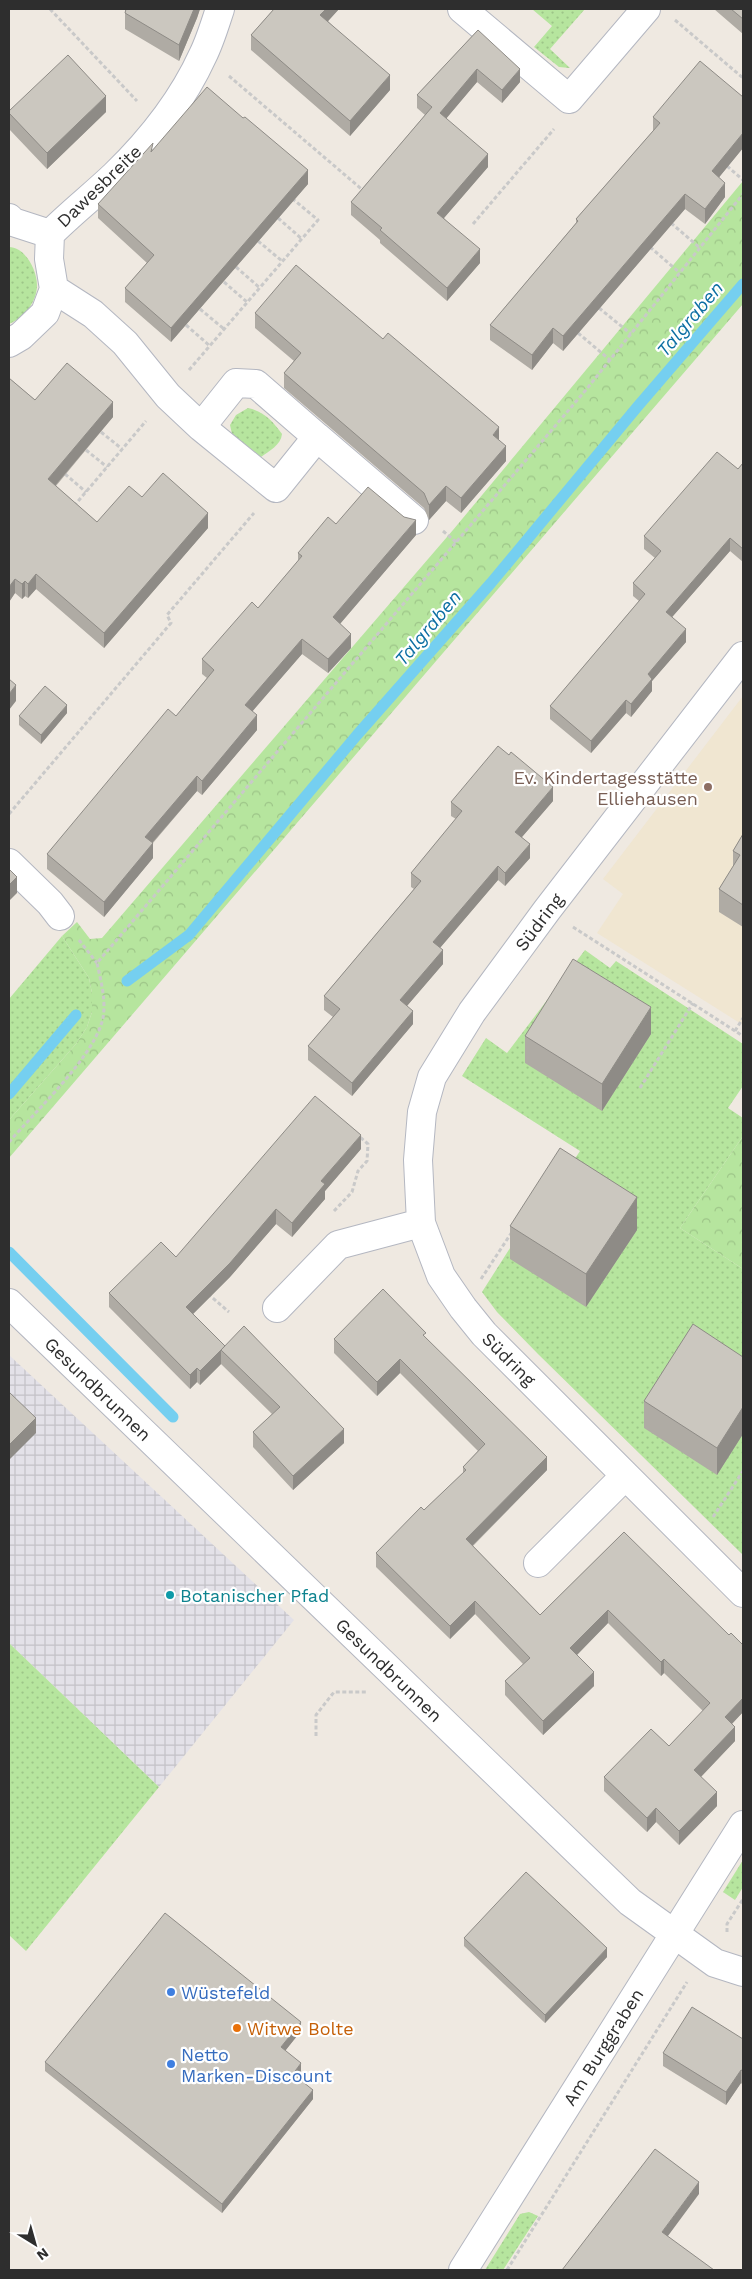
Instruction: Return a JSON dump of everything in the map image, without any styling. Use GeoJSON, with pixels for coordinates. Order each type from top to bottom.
{"type":"FeatureCollection","features":[{"type":"Feature","properties":{"kind":"street","name":"Dawesbreite"},"geometry":{"type":"LineString","coordinates":[[54,289],[48,259],[50,234],[70,214],[116,175],[160,124],[184,91],[204,55],[220,9]]}},
{"type":"Feature","properties":{"kind":"street"},"geometry":{"type":"LineString","coordinates":[[462,9],[569,99],[646,9]]}},
{"type":"Feature","properties":{"kind":"street"},"geometry":{"type":"LineString","coordinates":[[9,218],[13,222],[50,234]]}},
{"type":"Feature","properties":{"kind":"street"},"geometry":{"type":"LineString","coordinates":[[9,343],[21,336],[45,313],[54,289],[93,314],[125,343],[168,396],[201,427],[276,488],[317,437]]}},
{"type":"Feature","properties":{"kind":"street"},"geometry":{"type":"LineString","coordinates":[[201,427],[236,383],[256,384],[414,520]]}},
{"type":"Feature","properties":{"kind":"street","name":"Südring"},"geometry":{"type":"LineString","coordinates":[[743,656],[547,910],[472,1012],[432,1076],[422,1112],[418,1160],[421,1223],[441,1276],[462,1308],[484,1334],[743,1593]]}},
{"type":"Feature","properties":{"kind":"street"},"geometry":{"type":"LineString","coordinates":[[9,863],[50,903],[60,916]]}},
{"type":"Feature","properties":{"kind":"street"},"geometry":{"type":"LineString","coordinates":[[277,1308],[338,1245],[421,1223]]}},
{"type":"Feature","properties":{"kind":"street","name":"Gesundbrunnen"},"geometry":{"type":"LineString","coordinates":[[9,1304],[630,1902],[673,1935],[715,1963],[743,1972]]}},
{"type":"Feature","properties":{"kind":"street"},"geometry":{"type":"LineString","coordinates":[[538,1563],[625,1476]]}},
{"type":"Feature","properties":{"kind":"street","name":"Am Burggraben"},"geometry":{"type":"LineString","coordinates":[[464,2270],[743,1825]]}},
{"type":"Feature","properties":{"kind":"path"},"geometry":{"type":"LineString","coordinates":[[50,9],[160,124]]}},
{"type":"Feature","properties":{"kind":"path"},"geometry":{"type":"LineString","coordinates":[[674,19],[743,78]]}},
{"type":"Feature","properties":{"kind":"path"},"geometry":{"type":"LineString","coordinates":[[204,55],[372,198]]}},
{"type":"Feature","properties":{"kind":"path"},"geometry":{"type":"LineString","coordinates":[[473,224],[561,120],[569,99]]}},
{"type":"Feature","properties":{"kind":"path"},"geometry":{"type":"LineString","coordinates":[[727,166],[743,180]]}},
{"type":"Feature","properties":{"kind":"path"},"geometry":{"type":"LineString","coordinates":[[9,1142],[87,1054],[102,1023],[104,995],[98,964],[610,360],[743,194]]}},
{"type":"Feature","properties":{"kind":"path"},"geometry":{"type":"LineString","coordinates":[[278,218],[302,239]]}},
{"type":"Feature","properties":{"kind":"path"},"geometry":{"type":"LineString","coordinates":[[671,224],[700,248]]}},
{"type":"Feature","properties":{"kind":"path"},"geometry":{"type":"LineString","coordinates":[[258,241],[282,261]]}},
{"type":"Feature","properties":{"kind":"path"},"geometry":{"type":"LineString","coordinates":[[650,247],[680,272]]}},
{"type":"Feature","properties":{"kind":"path"},"geometry":{"type":"LineString","coordinates":[[236,267],[260,288]]}},
{"type":"Feature","properties":{"kind":"path"},"geometry":{"type":"LineString","coordinates":[[224,282],[247,302]]}},
{"type":"Feature","properties":{"kind":"path"},"geometry":{"type":"LineString","coordinates":[[599,308],[631,334]]}},
{"type":"Feature","properties":{"kind":"path"},"geometry":{"type":"LineString","coordinates":[[200,309],[224,329]]}},
{"type":"Feature","properties":{"kind":"path"},"geometry":{"type":"LineString","coordinates":[[186,325],[210,346]]}},
{"type":"Feature","properties":{"kind":"path"},"geometry":{"type":"LineString","coordinates":[[578,333],[610,360]]}},
{"type":"Feature","properties":{"kind":"path"},"geometry":{"type":"LineString","coordinates":[[101,432],[122,449]]}},
{"type":"Feature","properties":{"kind":"path"},"geometry":{"type":"LineString","coordinates":[[86,450],[107,467]]}},
{"type":"Feature","properties":{"kind":"path"},"geometry":{"type":"LineString","coordinates":[[65,474],[86,492]]}},
{"type":"Feature","properties":{"kind":"path"},"geometry":{"type":"LineString","coordinates":[[9,814],[171,623],[166,615],[276,488]]}},
{"type":"Feature","properties":{"kind":"path"},"geometry":{"type":"LineString","coordinates":[[547,910],[743,1036]]}},
{"type":"Feature","properties":{"kind":"path"},"geometry":{"type":"LineString","coordinates":[[640,1088],[694,1004]]}},
{"type":"Feature","properties":{"kind":"path"},"geometry":{"type":"LineString","coordinates":[[735,1030],[743,1018]]}},
{"type":"Feature","properties":{"kind":"path"},"geometry":{"type":"LineString","coordinates":[[328,1218],[352,1192],[358,1171],[367,1161],[368,1144],[354,1133]]}},
{"type":"Feature","properties":{"kind":"path"},"geometry":{"type":"LineString","coordinates":[[462,1308],[515,1227]]}},
{"type":"Feature","properties":{"kind":"path"},"geometry":{"type":"LineString","coordinates":[[207,1293],[229,1312]]}},
{"type":"Feature","properties":{"kind":"path"},"geometry":{"type":"LineString","coordinates":[[694,1545],[743,1470]]}},
{"type":"Feature","properties":{"kind":"path"},"geometry":{"type":"LineString","coordinates":[[316,1736],[316,1715],[334,1692],[412,1692]]}},
{"type":"Feature","properties":{"kind":"path"},"geometry":{"type":"LineString","coordinates":[[507,2270],[689,1978],[704,1982],[726,1944],[727,1924],[743,1899]]}},
{"type":"Feature","properties":{"kind":"shaded area","name":"Ev. Kindertagesstätte Elliehausen"},"geometry":{"type":"Polygon","coordinates":[[[743,696],[743,1025],[597,933],[623,894],[603,879],[743,696]]]}},
{"type":"Feature","properties":{"kind":"shaded area"},"geometry":{"type":"Polygon","coordinates":[[[9,1355],[294,1620],[159,1787],[9,1643],[9,1355]]]}},
{"type":"Feature","properties":{"kind":"green space"},"geometry":{"type":"Polygon","coordinates":[[[532,9],[585,9],[550,49],[570,68],[559,67],[534,47],[552,26],[532,9]]]}},
{"type":"Feature","properties":{"kind":"green space"},"geometry":{"type":"Polygon","coordinates":[[[743,181],[743,304],[9,1158],[9,1120],[76,1044],[87,1027],[92,1012],[92,993],[89,978],[62,936],[77,922],[90,939],[102,938],[453,530],[743,181]]]}},
{"type":"Feature","properties":{"kind":"green space"},"geometry":{"type":"Polygon","coordinates":[[[9,247],[20,251],[29,260],[35,273],[37,285],[35,297],[29,309],[20,318],[9,324],[9,247]]]}},
{"type":"Feature","properties":{"kind":"green space"},"geometry":{"type":"Polygon","coordinates":[[[248,408],[267,417],[282,434],[277,445],[261,457],[232,434],[230,425],[236,415],[248,408]]]}},
{"type":"Feature","properties":{"kind":"green space"},"geometry":{"type":"Polygon","coordinates":[[[62,936],[89,978],[92,993],[92,1012],[87,1027],[76,1044],[9,1120],[9,999],[62,936]]]}},
{"type":"Feature","properties":{"kind":"green space"},"geometry":{"type":"Polygon","coordinates":[[[585,950],[610,968],[616,961],[743,1044],[743,1086],[728,1108],[743,1118],[743,1136],[680,1228],[743,1269],[743,1555],[538,1354],[497,1312],[482,1292],[526,1223],[560,1181],[580,1151],[462,1076],[486,1038],[507,1053],[585,950]]]}},
{"type":"Feature","properties":{"kind":"green space"},"geometry":{"type":"Polygon","coordinates":[[[743,1136],[743,1269],[680,1228],[743,1136]]]}},
{"type":"Feature","properties":{"kind":"green space"},"geometry":{"type":"Polygon","coordinates":[[[9,1643],[159,1787],[26,1951],[9,1935],[9,1643]]]}},
{"type":"Feature","properties":{"kind":"green space"},"geometry":{"type":"Polygon","coordinates":[[[743,1860],[743,1887],[735,1900],[723,1892],[743,1860]]]}},
{"type":"Feature","properties":{"kind":"green space"},"geometry":{"type":"Polygon","coordinates":[[[529,2212],[538,2216],[503,2270],[485,2270],[520,2214],[529,2212]]]}},
{"type":"Feature","properties":{"kind":"building"},"geometry":{"type":"Polygon","coordinates":[[[126,9],[194,9],[179,45],[125,13],[126,9]]]}},
{"type":"Feature","properties":{"kind":"building"},"geometry":{"type":"Polygon","coordinates":[[[274,9],[326,9],[320,15],[390,75],[350,121],[251,35],[274,9]]]}},
{"type":"Feature","properties":{"kind":"building"},"geometry":{"type":"Polygon","coordinates":[[[731,9],[743,9],[743,19],[731,9]]]}},
{"type":"Feature","properties":{"kind":"building"},"geometry":{"type":"Polygon","coordinates":[[[478,30],[520,69],[502,90],[477,69],[440,113],[488,154],[437,213],[480,249],[447,288],[380,230],[382,228],[351,202],[432,107],[417,95],[478,30]]]}},
{"type":"Feature","properties":{"kind":"building"},"geometry":{"type":"Polygon","coordinates":[[[68,55],[106,96],[47,153],[9,111],[68,55]]]}},
{"type":"Feature","properties":{"kind":"building"},"geometry":{"type":"Polygon","coordinates":[[[700,61],[743,97],[743,133],[712,171],[725,183],[705,209],[685,194],[563,336],[553,328],[532,355],[490,325],[578,221],[576,219],[660,123],[653,117],[700,61]]]}},
{"type":"Feature","properties":{"kind":"building"},"geometry":{"type":"Polygon","coordinates":[[[207,87],[308,170],[171,328],[125,288],[154,255],[98,204],[153,143],[151,152],[207,87]]]}},
{"type":"Feature","properties":{"kind":"building"},"geometry":{"type":"Polygon","coordinates":[[[296,265],[383,339],[388,333],[499,427],[493,435],[506,446],[461,498],[446,486],[429,505],[424,493],[284,373],[301,353],[255,313],[296,265]]]}},
{"type":"Feature","properties":{"kind":"building"},"geometry":{"type":"Polygon","coordinates":[[[67,363],[113,402],[48,479],[97,522],[129,486],[142,497],[163,473],[208,513],[104,633],[36,574],[28,584],[25,581],[22,584],[15,579],[9,587],[9,378],[35,400],[67,363]]]}},
{"type":"Feature","properties":{"kind":"building"},"geometry":{"type":"Polygon","coordinates":[[[717,452],[738,469],[743,463],[743,549],[730,538],[666,612],[686,629],[648,674],[652,679],[631,704],[626,700],[591,741],[550,706],[645,594],[633,583],[661,551],[644,536],[717,452]]]}},
{"type":"Feature","properties":{"kind":"building"},"geometry":{"type":"Polygon","coordinates":[[[368,487],[404,517],[416,520],[333,617],[351,634],[328,659],[302,639],[245,705],[257,715],[202,781],[197,776],[145,837],[153,843],[104,902],[47,854],[168,709],[176,716],[214,670],[202,659],[252,602],[258,608],[302,556],[298,553],[328,517],[336,524],[368,487]]]}},
{"type":"Feature","properties":{"kind":"building"},"geometry":{"type":"Polygon","coordinates":[[[9,679],[16,685],[9,694],[9,679]]]}},
{"type":"Feature","properties":{"kind":"building"},"geometry":{"type":"Polygon","coordinates":[[[45,686],[67,705],[41,735],[19,716],[45,686]]]}},
{"type":"Feature","properties":{"kind":"building"},"geometry":{"type":"Polygon","coordinates":[[[498,746],[509,755],[511,752],[553,787],[515,832],[530,844],[505,873],[498,866],[433,942],[443,950],[400,1000],[413,1011],[352,1083],[308,1046],[340,1009],[324,996],[421,881],[411,873],[462,811],[451,802],[498,746]]]}},
{"type":"Feature","properties":{"kind":"building"},"geometry":{"type":"Polygon","coordinates":[[[743,834],[743,905],[719,889],[740,855],[733,851],[743,834]]]}},
{"type":"Feature","properties":{"kind":"building"},"geometry":{"type":"Polygon","coordinates":[[[9,869],[17,877],[9,885],[9,869]]]}},
{"type":"Feature","properties":{"kind":"building"},"geometry":{"type":"Polygon","coordinates":[[[573,959],[651,1007],[602,1084],[525,1036],[573,959]]]}},
{"type":"Feature","properties":{"kind":"building"},"geometry":{"type":"Polygon","coordinates":[[[315,1096],[361,1135],[321,1181],[325,1184],[292,1223],[276,1209],[230,1263],[186,1307],[225,1346],[200,1371],[197,1368],[190,1375],[109,1293],[161,1242],[176,1257],[315,1096]]]}},
{"type":"Feature","properties":{"kind":"building"},"geometry":{"type":"Polygon","coordinates":[[[560,1148],[637,1197],[586,1274],[510,1226],[560,1148]]]}},
{"type":"Feature","properties":{"kind":"building"},"geometry":{"type":"Polygon","coordinates":[[[383,1289],[426,1333],[423,1335],[547,1457],[466,1539],[540,1615],[624,1532],[729,1635],[731,1633],[743,1645],[743,1698],[725,1717],[735,1727],[694,1770],[717,1792],[679,1831],[656,1808],[647,1818],[604,1777],[651,1729],[669,1746],[710,1703],[664,1659],[661,1662],[608,1610],[570,1648],[594,1672],[543,1721],[505,1681],[530,1658],[475,1601],[450,1626],[376,1553],[421,1507],[424,1510],[466,1470],[463,1467],[485,1444],[400,1359],[377,1382],[334,1339],[383,1289]]]}},
{"type":"Feature","properties":{"kind":"building"},"geometry":{"type":"Polygon","coordinates":[[[693,1324],[743,1357],[743,1407],[717,1448],[644,1401],[693,1324]]]}},
{"type":"Feature","properties":{"kind":"building"},"geometry":{"type":"Polygon","coordinates":[[[244,1326],[344,1429],[293,1476],[253,1432],[280,1407],[221,1350],[244,1326]]]}},
{"type":"Feature","properties":{"kind":"building"},"geometry":{"type":"Polygon","coordinates":[[[9,1392],[36,1418],[9,1445],[9,1392]]]}},
{"type":"Feature","properties":{"kind":"building"},"geometry":{"type":"Polygon","coordinates":[[[526,1872],[607,1948],[545,2015],[464,1938],[526,1872]]]}},
{"type":"Feature","properties":{"kind":"building","name":"Netto Marken-Discount"},"geometry":{"type":"Polygon","coordinates":[[[165,1913],[301,2022],[281,2047],[301,2063],[293,2074],[313,2090],[222,2204],[45,2062],[165,1913]]]}},
{"type":"Feature","properties":{"kind":"building"},"geometry":{"type":"Polygon","coordinates":[[[692,2007],[743,2039],[743,2071],[741,2070],[726,2092],[663,2053],[692,2007]]]}},
{"type":"Feature","properties":{"kind":"building"},"geometry":{"type":"Polygon","coordinates":[[[655,2149],[699,2182],[662,2232],[714,2270],[562,2270],[655,2149]]]}},
{"type":"Feature","properties":{"kind":"waterway","name":"Talgraben"},"geometry":{"type":"LineString","coordinates":[[127,981],[189,935],[357,735],[491,583],[638,406],[743,284]]}},
{"type":"Feature","properties":{"kind":"waterway","name":"Talgraben"},"geometry":{"type":"LineString","coordinates":[[9,1094],[76,1015]]}},
{"type":"Feature","properties":{"kind":"waterway"},"geometry":{"type":"LineString","coordinates":[[9,1252],[173,1417]]}},
{"type":"Feature","properties":{"kind":"place","name":"Ev. Kindertagesstätte Elliehausen"},"geometry":{"type":"Point","coordinates":[708,787]}},
{"type":"Feature","properties":{"kind":"place","name":"Botanischer Pfad"},"geometry":{"type":"Point","coordinates":[170,1595]}},
{"type":"Feature","properties":{"kind":"place","name":"Wüstefeld"},"geometry":{"type":"Point","coordinates":[171,1992]}},
{"type":"Feature","properties":{"kind":"place","name":"Witwe Bolte"},"geometry":{"type":"Point","coordinates":[237,2028]}},
{"type":"Feature","properties":{"kind":"place","name":"Netto Marken-Discount"},"geometry":{"type":"Point","coordinates":[171,2064]}}]}
